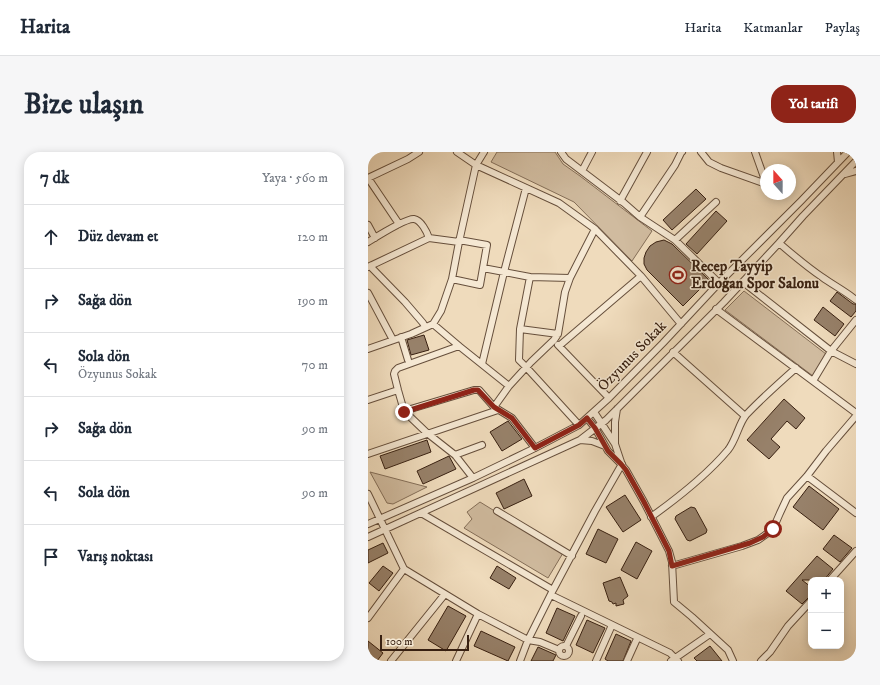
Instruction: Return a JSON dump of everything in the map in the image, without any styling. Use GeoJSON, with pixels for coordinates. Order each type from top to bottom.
{"type":"FeatureCollection","features":[{"type":"Feature","properties":{"kind":"street"},"geometry":{"type":"LineString","coordinates":[[399,224],[368,178],[408,159],[419,152]]}},
{"type":"Feature","properties":{"kind":"street","name":"Özyunus Sokak"},"geometry":{"type":"LineString","coordinates":[[368,524],[473,478],[579,425],[609,398],[681,324],[642,276],[595,229],[559,203],[476,165],[457,152]]}},
{"type":"Feature","properties":{"kind":"street"},"geometry":{"type":"LineString","coordinates":[[368,349],[433,324],[441,311],[452,279],[476,165],[484,152]]}},
{"type":"Feature","properties":{"kind":"street"},"geometry":{"type":"LineString","coordinates":[[561,152],[566,159],[640,218],[675,240],[719,283]]}},
{"type":"Feature","properties":{"kind":"street"},"geometry":{"type":"LineString","coordinates":[[582,171],[592,152]]}},
{"type":"Feature","properties":{"kind":"street"},"geometry":{"type":"LineString","coordinates":[[620,201],[647,152]]}},
{"type":"Feature","properties":{"kind":"street"},"geometry":{"type":"LineString","coordinates":[[640,218],[675,165],[681,152]]}},
{"type":"Feature","properties":{"kind":"street"},"geometry":{"type":"LineString","coordinates":[[701,152],[708,162],[760,181]]}},
{"type":"Feature","properties":{"kind":"street"},"geometry":{"type":"LineString","coordinates":[[755,152],[760,166]]}},
{"type":"Feature","properties":{"kind":"street"},"geometry":{"type":"LineString","coordinates":[[837,152],[838,162]]}},
{"type":"Feature","properties":{"kind":"street"},"geometry":{"type":"LineString","coordinates":[[681,324],[719,283],[848,152]]}},
{"type":"Feature","properties":{"kind":"street"},"geometry":{"type":"LineString","coordinates":[[368,537],[580,440],[617,409],[716,310],[856,161]]}},
{"type":"Feature","properties":{"kind":"street"},"geometry":{"type":"LineString","coordinates":[[843,174],[856,171]]}},
{"type":"Feature","properties":{"kind":"street"},"geometry":{"type":"LineString","coordinates":[[482,364],[526,188]]}},
{"type":"Feature","properties":{"kind":"street"},"geometry":{"type":"LineString","coordinates":[[675,240],[716,202]]}},
{"type":"Feature","properties":{"kind":"street"},"geometry":{"type":"LineString","coordinates":[[368,242],[399,224],[412,219],[418,220],[428,234],[429,238]]}},
{"type":"Feature","properties":{"kind":"street"},"geometry":{"type":"LineString","coordinates":[[368,225],[375,238]]}},
{"type":"Feature","properties":{"kind":"street"},"geometry":{"type":"LineString","coordinates":[[368,454],[496,408],[509,386],[554,340],[558,334],[565,292],[570,278],[595,229]]}},
{"type":"Feature","properties":{"kind":"street"},"geometry":{"type":"LineString","coordinates":[[425,327],[405,302],[369,267],[429,238],[487,245],[480,285],[452,279]]}},
{"type":"Feature","properties":{"kind":"street"},"geometry":{"type":"LineString","coordinates":[[779,243],[823,278],[856,300]]}},
{"type":"Feature","properties":{"kind":"street"},"geometry":{"type":"LineString","coordinates":[[483,268],[530,276],[570,278]]}},
{"type":"Feature","properties":{"kind":"street"},"geometry":{"type":"LineString","coordinates":[[530,276],[520,329],[518,360],[579,425]]}},
{"type":"Feature","properties":{"kind":"street"},"geometry":{"type":"LineString","coordinates":[[559,346],[642,276]]}},
{"type":"Feature","properties":{"kind":"street"},"geometry":{"type":"LineString","coordinates":[[743,282],[831,351],[856,364]]}},
{"type":"Feature","properties":{"kind":"street"},"geometry":{"type":"LineString","coordinates":[[368,293],[393,340]]}},
{"type":"Feature","properties":{"kind":"street"},"geometry":{"type":"LineString","coordinates":[[716,310],[856,413]]}},
{"type":"Feature","properties":{"kind":"street"},"geometry":{"type":"LineString","coordinates":[[813,381],[831,351],[856,320]]}},
{"type":"Feature","properties":{"kind":"street"},"geometry":{"type":"LineString","coordinates":[[433,324],[509,386]]}},
{"type":"Feature","properties":{"kind":"street"},"geometry":{"type":"LineString","coordinates":[[520,329],[558,334]]}},
{"type":"Feature","properties":{"kind":"street"},"geometry":{"type":"LineString","coordinates":[[401,337],[408,360]]}},
{"type":"Feature","properties":{"kind":"street"},"geometry":{"type":"LineString","coordinates":[[554,340],[609,398]]}},
{"type":"Feature","properties":{"kind":"street"},"geometry":{"type":"LineString","coordinates":[[459,346],[398,368],[394,374],[404,412],[427,434],[455,455],[473,478]]}},
{"type":"Feature","properties":{"kind":"street"},"geometry":{"type":"LineString","coordinates":[[673,352],[745,416]]}},
{"type":"Feature","properties":{"kind":"street"},"geometry":{"type":"LineString","coordinates":[[652,517],[705,474],[729,449],[745,416],[796,368]]}},
{"type":"Feature","properties":{"kind":"street"},"geometry":{"type":"LineString","coordinates":[[368,400],[398,390]]}},
{"type":"Feature","properties":{"kind":"street"},"geometry":{"type":"LineString","coordinates":[[404,412],[478,390],[496,408],[512,418],[535,448]]}},
{"type":"Feature","properties":{"kind":"street"},"geometry":{"type":"LineString","coordinates":[[520,661],[528,640],[552,593],[621,464],[616,444],[615,422],[617,409]]}},
{"type":"Feature","properties":{"kind":"street"},"geometry":{"type":"LineString","coordinates":[[594,412],[616,444]]}},
{"type":"Feature","properties":{"kind":"street"},"geometry":{"type":"LineString","coordinates":[[672,566],[742,546],[758,540],[773,529],[787,498],[856,416]]}},
{"type":"Feature","properties":{"kind":"street"},"geometry":{"type":"LineString","coordinates":[[587,418],[595,428],[608,451],[621,464],[652,517],[669,551],[672,566],[674,602],[728,650],[733,661]]}},
{"type":"Feature","properties":{"kind":"street"},"geometry":{"type":"LineString","coordinates":[[580,440],[592,440],[605,446]]}},
{"type":"Feature","properties":{"kind":"street"},"geometry":{"type":"LineString","coordinates":[[455,455],[482,445]]}},
{"type":"Feature","properties":{"kind":"street"},"geometry":{"type":"LineString","coordinates":[[807,476],[856,513]]}},
{"type":"Feature","properties":{"kind":"street"},"geometry":{"type":"LineString","coordinates":[[368,494],[404,569],[478,614],[528,640],[540,642],[560,655],[563,646],[566,646],[581,616]]}},
{"type":"Feature","properties":{"kind":"street"},"geometry":{"type":"LineString","coordinates":[[496,511],[572,556]]}},
{"type":"Feature","properties":{"kind":"street"},"geometry":{"type":"LineString","coordinates":[[421,513],[552,593],[612,625],[670,653],[675,660],[710,634]]}},
{"type":"Feature","properties":{"kind":"street"},"geometry":{"type":"LineString","coordinates":[[833,577],[856,551]]}},
{"type":"Feature","properties":{"kind":"street"},"geometry":{"type":"LineString","coordinates":[[368,618],[404,569]]}},
{"type":"Feature","properties":{"kind":"street"},"geometry":{"type":"LineString","coordinates":[[391,661],[444,594]]}},
{"type":"Feature","properties":{"kind":"street"},"geometry":{"type":"LineString","coordinates":[[761,661],[770,652],[788,626],[808,604]]}},
{"type":"Feature","properties":{"kind":"street"},"geometry":{"type":"LineString","coordinates":[[456,661],[478,614]]}},
{"type":"Feature","properties":{"kind":"street"},"geometry":{"type":"LineString","coordinates":[[596,661],[612,625]]}},
{"type":"Feature","properties":{"kind":"street"},"geometry":{"type":"LineString","coordinates":[[627,661],[636,641]]}},
{"type":"Feature","properties":{"kind":"shaded area"},"geometry":{"type":"Polygon","coordinates":[[[497,152],[555,152],[563,164],[652,231],[632,261],[574,202],[491,162],[497,152]]]}},
{"type":"Feature","properties":{"kind":"shaded area"},"geometry":{"type":"Polygon","coordinates":[[[744,291],[826,354],[813,376],[725,310],[744,291]]]}},
{"type":"Feature","properties":{"kind":"shaded area"},"geometry":{"type":"Polygon","coordinates":[[[370,472],[427,487],[393,504],[387,503],[370,472]]]}},
{"type":"Feature","properties":{"kind":"shaded area"},"geometry":{"type":"Polygon","coordinates":[[[480,502],[563,553],[548,578],[464,528],[472,519],[467,512],[480,502]]]}},
{"type":"Feature","properties":{"kind":"building"},"geometry":{"type":"Polygon","coordinates":[[[696,189],[706,199],[672,230],[663,220],[696,189]]]}},
{"type":"Feature","properties":{"kind":"building"},"geometry":{"type":"Polygon","coordinates":[[[716,211],[727,221],[697,254],[686,244],[716,211]]]}},
{"type":"Feature","properties":{"kind":"building","name":"Recep Tayyip Erdoğan Spor Salonu"},"geometry":{"type":"Polygon","coordinates":[[[664,240],[672,244],[709,280],[683,306],[647,270],[644,264],[646,252],[650,246],[656,242],[664,240]]]}},
{"type":"Feature","properties":{"kind":"building"},"geometry":{"type":"Polygon","coordinates":[[[837,292],[853,304],[856,304],[856,311],[851,317],[830,301],[837,292]]]}},
{"type":"Feature","properties":{"kind":"building"},"geometry":{"type":"Polygon","coordinates":[[[823,307],[844,324],[835,336],[814,320],[823,307]]]}},
{"type":"Feature","properties":{"kind":"building"},"geometry":{"type":"Polygon","coordinates":[[[424,335],[429,350],[411,355],[407,340],[424,335]]]}},
{"type":"Feature","properties":{"kind":"building"},"geometry":{"type":"Polygon","coordinates":[[[784,399],[805,418],[796,429],[787,421],[771,439],[780,447],[769,459],[747,440],[784,399]]]}},
{"type":"Feature","properties":{"kind":"building"},"geometry":{"type":"Polygon","coordinates":[[[508,421],[522,439],[502,451],[490,432],[508,421]]]}},
{"type":"Feature","properties":{"kind":"building"},"geometry":{"type":"Polygon","coordinates":[[[427,440],[431,452],[385,469],[380,456],[427,440]]]}},
{"type":"Feature","properties":{"kind":"building"},"geometry":{"type":"Polygon","coordinates":[[[449,456],[456,469],[423,484],[417,471],[449,456]]]}},
{"type":"Feature","properties":{"kind":"building"},"geometry":{"type":"Polygon","coordinates":[[[524,479],[532,496],[504,509],[496,493],[524,479]]]}},
{"type":"Feature","properties":{"kind":"building"},"geometry":{"type":"Polygon","coordinates":[[[809,486],[839,509],[823,530],[793,507],[809,486]]]}},
{"type":"Feature","properties":{"kind":"building"},"geometry":{"type":"Polygon","coordinates":[[[625,495],[641,520],[623,532],[606,507],[625,495]]]}},
{"type":"Feature","properties":{"kind":"building"},"geometry":{"type":"Polygon","coordinates":[[[691,507],[695,508],[707,530],[706,533],[690,541],[687,540],[675,519],[676,516],[691,507]]]}},
{"type":"Feature","properties":{"kind":"building"},"geometry":{"type":"Polygon","coordinates":[[[598,529],[618,539],[606,563],[586,554],[598,529]]]}},
{"type":"Feature","properties":{"kind":"building"},"geometry":{"type":"Polygon","coordinates":[[[834,535],[852,548],[840,562],[823,549],[834,535]]]}},
{"type":"Feature","properties":{"kind":"building"},"geometry":{"type":"Polygon","coordinates":[[[636,542],[652,551],[637,579],[621,570],[636,542]]]}},
{"type":"Feature","properties":{"kind":"building"},"geometry":{"type":"Polygon","coordinates":[[[383,543],[388,553],[368,563],[368,550],[383,543]]]}},
{"type":"Feature","properties":{"kind":"building"},"geometry":{"type":"Polygon","coordinates":[[[817,556],[833,569],[826,577],[808,577],[808,580],[802,580],[808,585],[808,598],[802,604],[786,591],[817,556]]]}},
{"type":"Feature","properties":{"kind":"building"},"geometry":{"type":"Polygon","coordinates":[[[383,566],[393,573],[379,591],[369,583],[383,566]]]}},
{"type":"Feature","properties":{"kind":"building"},"geometry":{"type":"Polygon","coordinates":[[[497,566],[516,578],[509,589],[490,578],[497,566]]]}},
{"type":"Feature","properties":{"kind":"building"},"geometry":{"type":"Polygon","coordinates":[[[620,577],[628,596],[623,600],[624,604],[616,606],[616,603],[613,604],[609,601],[603,583],[620,577]]]}},
{"type":"Feature","properties":{"kind":"building"},"geometry":{"type":"Polygon","coordinates":[[[448,606],[466,616],[446,651],[428,640],[448,606]]]}},
{"type":"Feature","properties":{"kind":"building"},"geometry":{"type":"Polygon","coordinates":[[[557,608],[575,616],[563,641],[546,633],[557,608]]]}},
{"type":"Feature","properties":{"kind":"building"},"geometry":{"type":"Polygon","coordinates":[[[587,620],[605,628],[593,653],[576,645],[587,620]]]}},
{"type":"Feature","properties":{"kind":"building"},"geometry":{"type":"Polygon","coordinates":[[[481,631],[515,647],[508,661],[474,646],[481,631]]]}},
{"type":"Feature","properties":{"kind":"building"},"geometry":{"type":"Polygon","coordinates":[[[616,634],[631,641],[623,661],[608,661],[605,659],[616,634]]]}},
{"type":"Feature","properties":{"kind":"building"},"geometry":{"type":"Polygon","coordinates":[[[368,641],[383,653],[377,661],[368,661],[368,641]]]}},
{"type":"Feature","properties":{"kind":"building"},"geometry":{"type":"Polygon","coordinates":[[[710,646],[722,661],[697,661],[694,658],[710,646]]]}},
{"type":"Feature","properties":{"kind":"building"},"geometry":{"type":"Polygon","coordinates":[[[538,647],[556,655],[553,661],[531,661],[538,647]]]}},
{"type":"Feature","properties":{"kind":"place","name":"Recep Tayyip Erdoğan Spor Salonu"},"geometry":{"type":"Point","coordinates":[678,275]}},
{"type":"Feature","properties":{"kind":"route"},"geometry":{"type":"LineString","coordinates":[[404,412],[478,390],[494,407],[512,418],[535,448],[579,425],[587,418],[595,428],[608,451],[626,470],[669,551],[672,566],[742,546],[758,540],[773,529]]}}]}
